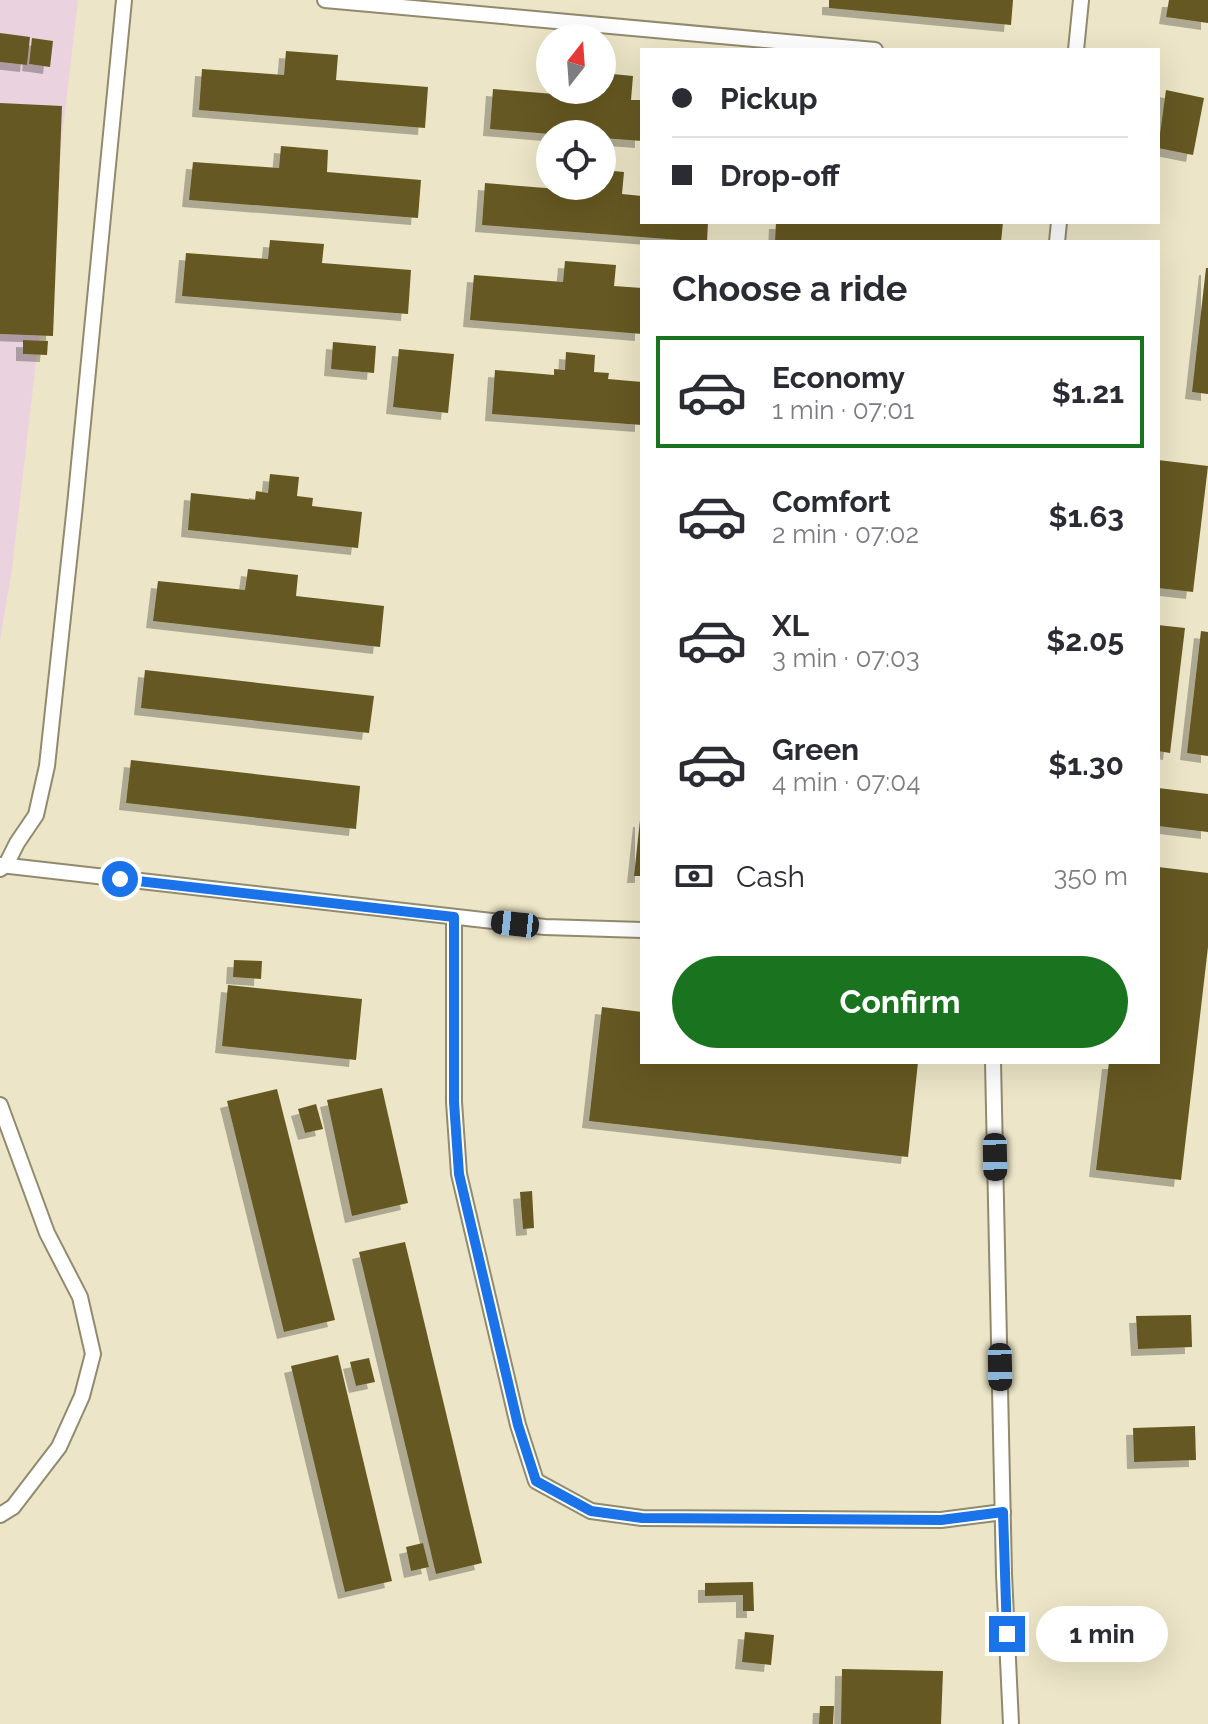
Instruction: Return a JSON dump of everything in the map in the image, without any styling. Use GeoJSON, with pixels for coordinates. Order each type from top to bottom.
{"type":"FeatureCollection","features":[{"type":"Feature","properties":{"kind":"lane"},"geometry":{"type":"LineString","coordinates":[[124,0],[47,766],[36,815],[2,867],[545,927],[640,930]]}},
{"type":"Feature","properties":{"kind":"lane"},"geometry":{"type":"LineString","coordinates":[[325,0],[853,48]]}},
{"type":"Feature","properties":{"kind":"lane"},"geometry":{"type":"LineString","coordinates":[[1076,48],[1081,0]]}},
{"type":"Feature","properties":{"kind":"lane"},"geometry":{"type":"LineString","coordinates":[[454,917],[454,1102],[459,1174],[518,1425],[536,1481],[591,1511],[642,1518],[941,1520],[1003,1512]]}},
{"type":"Feature","properties":{"kind":"lane"},"geometry":{"type":"LineString","coordinates":[[993,1064],[1011,1724]]}},
{"type":"Feature","properties":{"kind":"lane"},"geometry":{"type":"LineString","coordinates":[[0,1105],[47,1233],[80,1297],[93,1354],[82,1396],[59,1447],[13,1507],[0,1515]]}},
{"type":"Feature","properties":{"kind":"shaded area"},"geometry":{"type":"Polygon","coordinates":[[[0,0],[78,0],[12,569],[0,640],[0,0]]]}},
{"type":"Feature","properties":{"kind":"building"},"geometry":{"type":"Polygon","coordinates":[[[829,0],[1013,0],[1011,25],[829,8],[829,0]]]}},
{"type":"Feature","properties":{"kind":"building"},"geometry":{"type":"Polygon","coordinates":[[[1169,0],[1208,0],[1208,23],[1166,17],[1169,0]]]}},
{"type":"Feature","properties":{"kind":"building"},"geometry":{"type":"Polygon","coordinates":[[[0,33],[30,37],[27,65],[0,62],[0,33]]]}},
{"type":"Feature","properties":{"kind":"building"},"geometry":{"type":"Polygon","coordinates":[[[32,38],[53,41],[50,67],[29,64],[32,38]]]}},
{"type":"Feature","properties":{"kind":"building"},"geometry":{"type":"Polygon","coordinates":[[[286,51],[338,55],[336,80],[428,87],[425,128],[199,110],[202,69],[284,75],[286,51]]]}},
{"type":"Feature","properties":{"kind":"building"},"geometry":{"type":"Polygon","coordinates":[[[616,74],[633,76],[631,100],[640,100],[640,141],[616,139],[616,120],[536,120],[536,133],[490,129],[493,89],[536,92],[536,104],[616,104],[616,74]]]}},
{"type":"Feature","properties":{"kind":"building"},"geometry":{"type":"Polygon","coordinates":[[[1166,90],[1204,98],[1193,155],[1160,148],[1166,90]]]}},
{"type":"Feature","properties":{"kind":"building"},"geometry":{"type":"Polygon","coordinates":[[[0,103],[62,106],[53,336],[0,334],[0,103]]]}},
{"type":"Feature","properties":{"kind":"building"},"geometry":{"type":"Polygon","coordinates":[[[281,146],[328,150],[327,172],[421,180],[418,218],[189,200],[193,162],[279,168],[281,146]]]}},
{"type":"Feature","properties":{"kind":"building"},"geometry":{"type":"Polygon","coordinates":[[[616,171],[624,172],[622,194],[640,196],[640,224],[708,224],[707,240],[482,225],[485,183],[536,187],[536,200],[616,200],[616,171]]]}},
{"type":"Feature","properties":{"kind":"building"},"geometry":{"type":"Polygon","coordinates":[[[776,224],[1003,224],[1001,240],[775,240],[776,224]]]}},
{"type":"Feature","properties":{"kind":"building"},"geometry":{"type":"Polygon","coordinates":[[[270,240],[324,244],[322,263],[411,270],[408,314],[182,296],[186,253],[268,259],[270,240]]]}},
{"type":"Feature","properties":{"kind":"building"},"geometry":{"type":"Polygon","coordinates":[[[565,261],[616,265],[614,286],[640,288],[640,334],[470,320],[474,275],[563,282],[565,261]]]}},
{"type":"Feature","properties":{"kind":"building"},"geometry":{"type":"Polygon","coordinates":[[[1208,268],[1208,394],[1192,392],[1208,268]]]}},
{"type":"Feature","properties":{"kind":"building"},"geometry":{"type":"Polygon","coordinates":[[[23,340],[48,341],[47,355],[23,354],[23,340]]]}},
{"type":"Feature","properties":{"kind":"building"},"geometry":{"type":"Polygon","coordinates":[[[333,342],[376,346],[374,373],[331,369],[333,342]]]}},
{"type":"Feature","properties":{"kind":"building"},"geometry":{"type":"Polygon","coordinates":[[[399,349],[454,354],[448,413],[393,407],[399,349]]]}},
{"type":"Feature","properties":{"kind":"building"},"geometry":{"type":"Polygon","coordinates":[[[566,352],[595,355],[594,372],[609,373],[608,379],[640,382],[640,425],[492,414],[495,370],[554,375],[554,369],[565,370],[566,352]]]}},
{"type":"Feature","properties":{"kind":"building"},"geometry":{"type":"Polygon","coordinates":[[[1160,460],[1208,466],[1193,592],[1160,588],[1160,460]]]}},
{"type":"Feature","properties":{"kind":"building"},"geometry":{"type":"Polygon","coordinates":[[[270,474],[299,477],[297,496],[313,498],[312,506],[362,512],[358,548],[188,530],[191,493],[255,500],[256,491],[268,493],[270,474]]]}},
{"type":"Feature","properties":{"kind":"building"},"geometry":{"type":"Polygon","coordinates":[[[248,569],[298,575],[296,596],[384,606],[380,647],[153,621],[158,581],[245,590],[248,569]]]}},
{"type":"Feature","properties":{"kind":"building"},"geometry":{"type":"Polygon","coordinates":[[[1160,625],[1185,628],[1170,753],[1160,751],[1160,625]]]}},
{"type":"Feature","properties":{"kind":"building"},"geometry":{"type":"Polygon","coordinates":[[[1201,631],[1208,632],[1208,756],[1187,753],[1201,631]]]}},
{"type":"Feature","properties":{"kind":"building"},"geometry":{"type":"Polygon","coordinates":[[[145,670],[374,696],[369,733],[141,708],[145,670]]]}},
{"type":"Feature","properties":{"kind":"building"},"geometry":{"type":"Polygon","coordinates":[[[131,760],[360,786],[356,829],[126,803],[131,760]]]}},
{"type":"Feature","properties":{"kind":"building"},"geometry":{"type":"Polygon","coordinates":[[[1160,788],[1208,794],[1208,832],[1160,826],[1160,788]]]}},
{"type":"Feature","properties":{"kind":"building"},"geometry":{"type":"Polygon","coordinates":[[[640,820],[640,876],[634,876],[640,820]]]}},
{"type":"Feature","properties":{"kind":"building"},"geometry":{"type":"Polygon","coordinates":[[[1160,867],[1208,873],[1208,947],[1181,1180],[1096,1170],[1109,1064],[1160,1064],[1160,867]]]}},
{"type":"Feature","properties":{"kind":"building"},"geometry":{"type":"Polygon","coordinates":[[[234,960],[262,961],[261,979],[233,977],[234,960]]]}},
{"type":"Feature","properties":{"kind":"building"},"geometry":{"type":"Polygon","coordinates":[[[228,985],[362,999],[356,1060],[222,1046],[228,985]]]}},
{"type":"Feature","properties":{"kind":"building"},"geometry":{"type":"Polygon","coordinates":[[[602,1007],[640,1012],[640,1064],[918,1064],[908,1157],[589,1121],[602,1007]]]}},
{"type":"Feature","properties":{"kind":"building"},"geometry":{"type":"Polygon","coordinates":[[[382,1088],[408,1203],[352,1216],[327,1100],[382,1088]]]}},
{"type":"Feature","properties":{"kind":"building"},"geometry":{"type":"Polygon","coordinates":[[[277,1089],[335,1320],[284,1332],[227,1101],[277,1089]]]}},
{"type":"Feature","properties":{"kind":"building"},"geometry":{"type":"Polygon","coordinates":[[[316,1104],[323,1129],[305,1133],[298,1109],[316,1104]]]}},
{"type":"Feature","properties":{"kind":"building"},"geometry":{"type":"Polygon","coordinates":[[[532,1191],[534,1228],[523,1229],[520,1192],[532,1191]]]}},
{"type":"Feature","properties":{"kind":"building"},"geometry":{"type":"Polygon","coordinates":[[[405,1242],[482,1563],[436,1574],[359,1252],[405,1242]]]}},
{"type":"Feature","properties":{"kind":"building"},"geometry":{"type":"Polygon","coordinates":[[[1191,1315],[1192,1347],[1138,1349],[1136,1316],[1191,1315]]]}},
{"type":"Feature","properties":{"kind":"building"},"geometry":{"type":"Polygon","coordinates":[[[338,1355],[392,1581],[345,1592],[291,1366],[338,1355]]]}},
{"type":"Feature","properties":{"kind":"building"},"geometry":{"type":"Polygon","coordinates":[[[369,1358],[375,1382],[356,1386],[350,1362],[369,1358]]]}},
{"type":"Feature","properties":{"kind":"building"},"geometry":{"type":"Polygon","coordinates":[[[1195,1426],[1196,1460],[1134,1462],[1133,1428],[1195,1426]]]}},
{"type":"Feature","properties":{"kind":"building"},"geometry":{"type":"Polygon","coordinates":[[[423,1543],[429,1567],[411,1571],[406,1547],[423,1543]]]}},
{"type":"Feature","properties":{"kind":"building"},"geometry":{"type":"Polygon","coordinates":[[[753,1582],[754,1611],[743,1611],[743,1595],[705,1596],[705,1583],[753,1582]]]}},
{"type":"Feature","properties":{"kind":"building"},"geometry":{"type":"Polygon","coordinates":[[[745,1632],[774,1635],[771,1665],[742,1662],[745,1632]]]}},
{"type":"Feature","properties":{"kind":"building"},"geometry":{"type":"Polygon","coordinates":[[[842,1669],[943,1671],[941,1724],[841,1724],[842,1669]]]}},
{"type":"Feature","properties":{"kind":"building"},"geometry":{"type":"Polygon","coordinates":[[[820,1706],[834,1706],[833,1724],[819,1724],[820,1706]]]}},
{"type":"Feature","properties":{"kind":"route"},"geometry":{"type":"LineString","coordinates":[[120,879],[454,917],[454,1102],[459,1174],[518,1425],[536,1481],[591,1511],[642,1518],[941,1520],[1003,1512],[1007,1634]]}}]}
